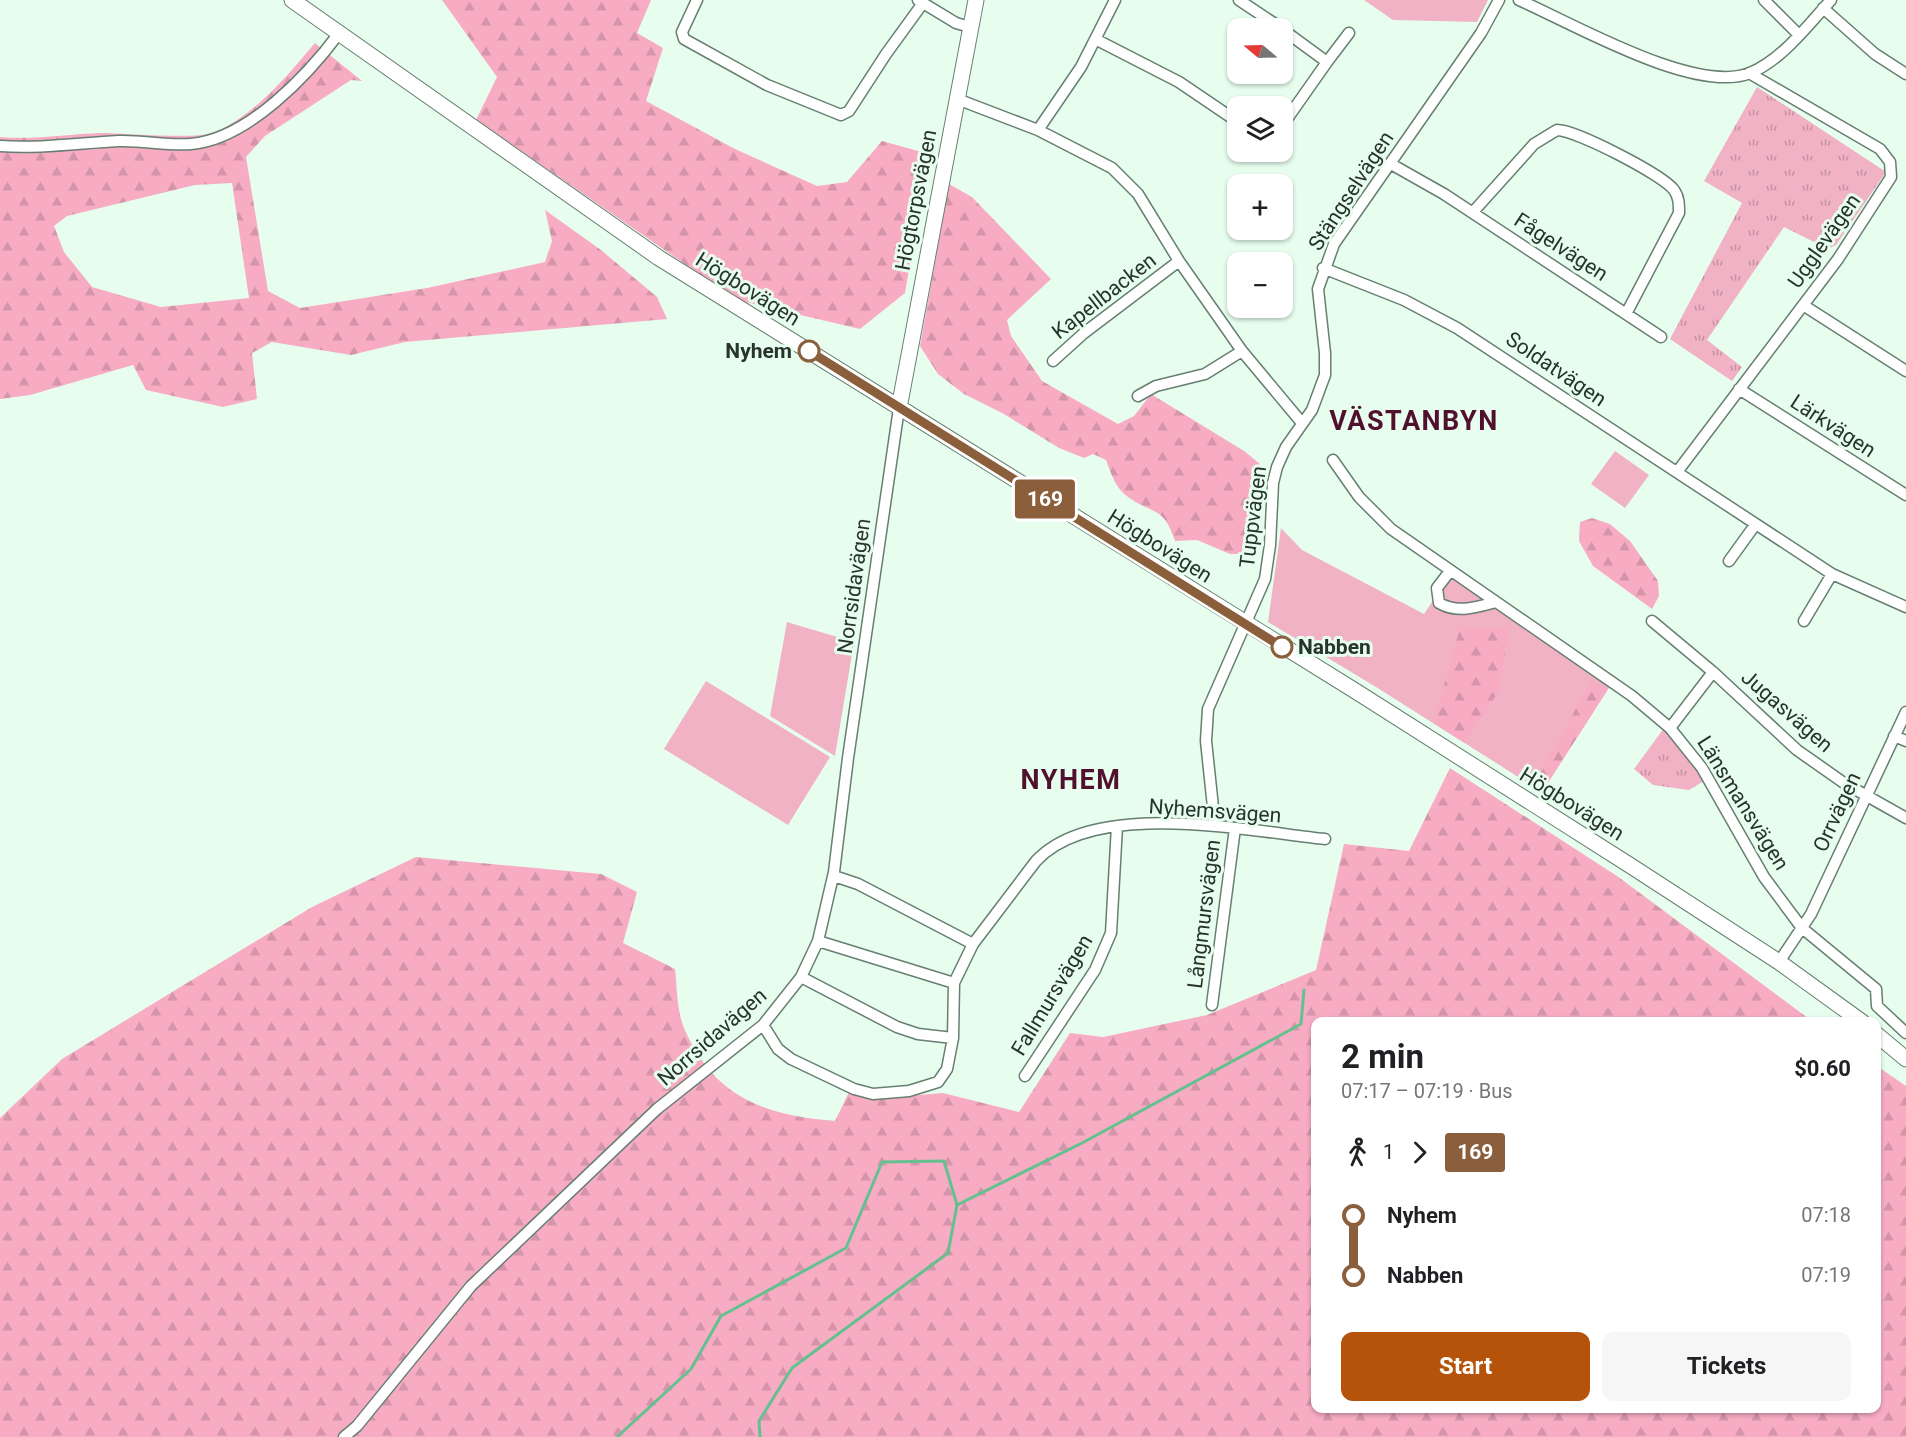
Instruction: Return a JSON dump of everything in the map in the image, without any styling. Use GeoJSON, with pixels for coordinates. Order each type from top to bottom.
{"type":"FeatureCollection","features":[{"type":"Feature","properties":{"kind":"main road","name":"Högbovägen"},"geometry":{"type":"LineString","coordinates":[[292,0],[659,258],[1377,705],[1779,962],[1855,1017]]}},
{"type":"Feature","properties":{"kind":"main road","name":"Högtorpsvägen"},"geometry":{"type":"LineString","coordinates":[[899,408],[976,0]]}},
{"type":"Feature","properties":{"kind":"main road"},"geometry":{"type":"LineString","coordinates":[[1881,1038],[1906,1059]]}},
{"type":"Feature","properties":{"kind":"street"},"geometry":{"type":"LineString","coordinates":[[697,0],[682,32],[684,39],[766,85],[841,115],[849,111],[920,2],[956,23],[970,27]]}},
{"type":"Feature","properties":{"kind":"street"},"geometry":{"type":"LineString","coordinates":[[1038,130],[1097,40],[1115,0]]}},
{"type":"Feature","properties":{"kind":"street"},"geometry":{"type":"LineString","coordinates":[[1239,0],[1266,18]]}},
{"type":"Feature","properties":{"kind":"street","name":"Stängselvägen"},"geometry":{"type":"LineString","coordinates":[[1302,423],[1318,397],[1325,375],[1326,353],[1318,298],[1323,268],[1334,244],[1481,33],[1499,0]]}},
{"type":"Feature","properties":{"kind":"street"},"geometry":{"type":"LineString","coordinates":[[1519,0],[1675,70],[1702,76],[1749,73],[1776,56],[1827,4],[1875,54],[1906,74]]}},
{"type":"Feature","properties":{"kind":"street"},"geometry":{"type":"LineString","coordinates":[[1764,0],[1798,34]]}},
{"type":"Feature","properties":{"kind":"street"},"geometry":{"type":"LineString","coordinates":[[0,146],[143,140],[191,144],[223,136],[259,113],[301,80],[340,32]]}},
{"type":"Feature","properties":{"kind":"street"},"geometry":{"type":"LineString","coordinates":[[1293,110],[1349,33]]}},
{"type":"Feature","properties":{"kind":"street"},"geometry":{"type":"LineString","coordinates":[[1293,37],[1327,62]]}},
{"type":"Feature","properties":{"kind":"street"},"geometry":{"type":"LineString","coordinates":[[1097,40],[1179,82],[1227,115]]}},
{"type":"Feature","properties":{"kind":"street","name":"Ugglevägen"},"geometry":{"type":"LineString","coordinates":[[1677,472],[1803,305],[1891,177],[1890,162],[1880,149],[1749,73]]}},
{"type":"Feature","properties":{"kind":"street"},"geometry":{"type":"LineString","coordinates":[[957,99],[1038,130],[1106,164],[1120,175],[1143,201],[1179,261],[1242,351],[1302,423]]}},
{"type":"Feature","properties":{"kind":"street"},"geometry":{"type":"LineString","coordinates":[[1473,212],[1534,144],[1557,130],[1578,135],[1663,179],[1678,198],[1678,213],[1626,314]]}},
{"type":"Feature","properties":{"kind":"street","name":"Fågelvägen"},"geometry":{"type":"LineString","coordinates":[[1391,164],[1473,212],[1661,337]]}},
{"type":"Feature","properties":{"kind":"street","name":"Kapellbacken"},"geometry":{"type":"LineString","coordinates":[[1053,361],[1084,333],[1179,261]]}},
{"type":"Feature","properties":{"kind":"street","name":"Soldatvägen"},"geometry":{"type":"LineString","coordinates":[[1323,268],[1404,300],[1457,328],[1832,574],[1906,607]]}},
{"type":"Feature","properties":{"kind":"street"},"geometry":{"type":"LineString","coordinates":[[1803,305],[1906,371]]}},
{"type":"Feature","properties":{"kind":"street"},"geometry":{"type":"LineString","coordinates":[[1138,396],[1156,386],[1205,374],[1242,351]]}},
{"type":"Feature","properties":{"kind":"street","name":"Lärkvägen"},"geometry":{"type":"LineString","coordinates":[[1739,389],[1906,495]]}},
{"type":"Feature","properties":{"kind":"street","name":"Norrsidavägen"},"geometry":{"type":"LineString","coordinates":[[344,1437],[357,1426],[471,1286],[657,1109],[763,1025],[801,977],[818,941],[834,876],[848,758],[899,408]]}},
{"type":"Feature","properties":{"kind":"street","name":"Tuppvägen"},"geometry":{"type":"LineString","coordinates":[[1215,826],[1206,723],[1215,693],[1247,625],[1268,564],[1273,483],[1277,467],[1302,423]]}},
{"type":"Feature","properties":{"kind":"street","name":"Länsmansvägen"},"geometry":{"type":"LineString","coordinates":[[1333,460],[1359,497],[1391,529],[1632,696],[1670,728],[1702,768],[1764,877],[1802,928]]}},
{"type":"Feature","properties":{"kind":"street"},"geometry":{"type":"LineString","coordinates":[[1730,561],[1755,525]]}},
{"type":"Feature","properties":{"kind":"street"},"geometry":{"type":"LineString","coordinates":[[1450,571],[1437,588],[1439,603],[1448,609],[1462,610],[1496,602]]}},
{"type":"Feature","properties":{"kind":"street"},"geometry":{"type":"LineString","coordinates":[[1804,621],[1832,574]]}},
{"type":"Feature","properties":{"kind":"street","name":"Jugasvägen"},"geometry":{"type":"LineString","coordinates":[[1652,621],[1713,672],[1797,750],[1844,783],[1906,818]]}},
{"type":"Feature","properties":{"kind":"street"},"geometry":{"type":"LineString","coordinates":[[1670,728],[1713,672]]}},
{"type":"Feature","properties":{"kind":"street","name":"Orrvägen"},"geometry":{"type":"LineString","coordinates":[[1779,962],[1802,928],[1823,890],[1906,712]]}},
{"type":"Feature","properties":{"kind":"street"},"geometry":{"type":"LineString","coordinates":[[1894,736],[1906,741]]}},
{"type":"Feature","properties":{"kind":"street","name":"Nyhemsvägen"},"geometry":{"type":"LineString","coordinates":[[953,1038],[954,983],[973,944],[1047,849],[1075,834],[1117,826],[1168,824],[1215,826],[1325,839]]}},
{"type":"Feature","properties":{"kind":"street","name":"Fallmursvägen"},"geometry":{"type":"LineString","coordinates":[[1025,1076],[1095,970],[1112,933],[1117,826]]}},
{"type":"Feature","properties":{"kind":"street","name":"Långmursvägen"},"geometry":{"type":"LineString","coordinates":[[1212,1005],[1235,828]]}},
{"type":"Feature","properties":{"kind":"street"},"geometry":{"type":"LineString","coordinates":[[834,876],[858,884],[973,944]]}},
{"type":"Feature","properties":{"kind":"street"},"geometry":{"type":"LineString","coordinates":[[1802,928],[1876,989],[1877,1006],[1906,1033]]}},
{"type":"Feature","properties":{"kind":"street"},"geometry":{"type":"LineString","coordinates":[[818,941],[954,983]]}},
{"type":"Feature","properties":{"kind":"street"},"geometry":{"type":"LineString","coordinates":[[763,1025],[778,1049],[791,1059],[854,1089],[873,1094],[909,1091],[938,1082],[947,1069],[953,1038],[918,1034],[897,1027],[801,977]]}},
{"type":"Feature","properties":{"kind":"green space"},"geometry":{"type":"Polygon","coordinates":[[[442,0],[651,0],[637,33],[663,48],[646,101],[735,149],[817,186],[847,182],[882,141],[929,154],[905,293],[860,329],[737,300],[476,120],[497,77],[442,0]]]}},
{"type":"Feature","properties":{"kind":"green space"},"geometry":{"type":"Polygon","coordinates":[[[1364,0],[1488,0],[1477,22],[1393,20],[1364,0]]]}},
{"type":"Feature","properties":{"kind":"green space"},"geometry":{"type":"Polygon","coordinates":[[[315,43],[362,81],[351,80],[265,136],[246,157],[268,291],[300,308],[427,288],[545,262],[552,241],[545,210],[601,250],[657,297],[667,319],[405,342],[351,355],[272,342],[252,353],[257,399],[223,407],[146,390],[133,365],[30,395],[0,399],[0,137],[101,133],[194,136],[216,132],[258,104],[282,81],[315,43]],[[232,183],[195,185],[67,216],[54,226],[64,252],[92,287],[161,307],[249,298],[232,183]]]}},
{"type":"Feature","properties":{"kind":"green space"},"geometry":{"type":"Polygon","coordinates":[[[1757,87],[1886,172],[1836,245],[1828,249],[1784,227],[1707,340],[1742,367],[1732,381],[1670,339],[1742,203],[1704,181],[1757,87]]]}},
{"type":"Feature","properties":{"kind":"green space"},"geometry":{"type":"Polygon","coordinates":[[[949,184],[972,197],[1051,279],[1007,320],[1011,336],[1042,381],[1118,424],[1134,416],[1151,394],[1244,451],[1260,464],[1249,507],[1246,554],[1230,554],[1197,540],[1175,541],[1166,521],[1161,516],[1137,503],[1120,489],[1106,460],[1093,454],[1084,458],[1059,448],[1004,414],[964,394],[938,374],[920,346],[949,184]]]}},
{"type":"Feature","properties":{"kind":"green space"},"geometry":{"type":"Polygon","coordinates":[[[1615,451],[1649,475],[1625,508],[1591,484],[1615,451]]]}},
{"type":"Feature","properties":{"kind":"green space"},"geometry":{"type":"Polygon","coordinates":[[[1592,518],[1610,524],[1630,541],[1658,581],[1659,596],[1652,609],[1593,566],[1579,541],[1580,522],[1592,518]]]}},
{"type":"Feature","properties":{"kind":"green space"},"geometry":{"type":"Polygon","coordinates":[[[1281,528],[1302,550],[1424,614],[1454,569],[1528,621],[1616,677],[1542,792],[1268,622],[1281,528]]]}},
{"type":"Feature","properties":{"kind":"green space"},"geometry":{"type":"Polygon","coordinates":[[[787,622],[854,642],[835,756],[770,716],[787,622]]]}},
{"type":"Feature","properties":{"kind":"green space"},"geometry":{"type":"Polygon","coordinates":[[[1460,628],[1509,628],[1500,689],[1465,743],[1433,723],[1460,628]]]}},
{"type":"Feature","properties":{"kind":"green space"},"geometry":{"type":"Polygon","coordinates":[[[706,681],[830,757],[788,825],[664,749],[706,681]]]}},
{"type":"Feature","properties":{"kind":"green space"},"geometry":{"type":"Polygon","coordinates":[[[1591,681],[1608,689],[1542,792],[1533,787],[1591,681]]]}},
{"type":"Feature","properties":{"kind":"green space"},"geometry":{"type":"Polygon","coordinates":[[[1664,728],[1704,781],[1689,790],[1653,785],[1634,769],[1664,728]]]}},
{"type":"Feature","properties":{"kind":"green space"},"geometry":{"type":"Polygon","coordinates":[[[1450,768],[1617,876],[1807,1017],[1311,1017],[1311,1413],[1881,1413],[1881,1069],[1906,1086],[1906,1437],[0,1437],[0,1118],[62,1059],[312,907],[416,857],[601,874],[637,892],[623,943],[675,969],[680,1014],[684,1028],[696,1052],[710,1071],[726,1086],[765,1108],[786,1114],[835,1121],[849,1092],[870,1099],[943,1093],[1019,1112],[1070,1033],[1103,1037],[1207,1015],[1316,970],[1344,844],[1409,851],[1450,768]]]}},
{"type":"Feature","properties":{"kind":"waterway"},"geometry":{"type":"LineString","coordinates":[[760,1437],[759,1421],[792,1368],[948,1253],[957,1205],[1082,1143],[1301,1024],[1304,990]]}},
{"type":"Feature","properties":{"kind":"waterway"},"geometry":{"type":"LineString","coordinates":[[617,1437],[691,1369],[721,1316],[846,1248],[882,1162],[944,1161],[957,1205]]}},
{"type":"Feature","properties":{"kind":"bus line","name":"169"},"geometry":{"type":"LineString","coordinates":[[809,351],[1282,647]]}},
{"type":"Feature","properties":{"kind":"place","name":"Nyhem"},"geometry":{"type":"Point","coordinates":[809,351]}},
{"type":"Feature","properties":{"kind":"place","name":"Nabben"},"geometry":{"type":"Point","coordinates":[1282,647]}},
{"type":"Feature","properties":{"kind":"district","name":"VÄSTANBYN"},"geometry":{"type":"Point","coordinates":[1414,421]}},
{"type":"Feature","properties":{"kind":"district","name":"NYHEM"},"geometry":{"type":"Point","coordinates":[1071,780]}}]}
